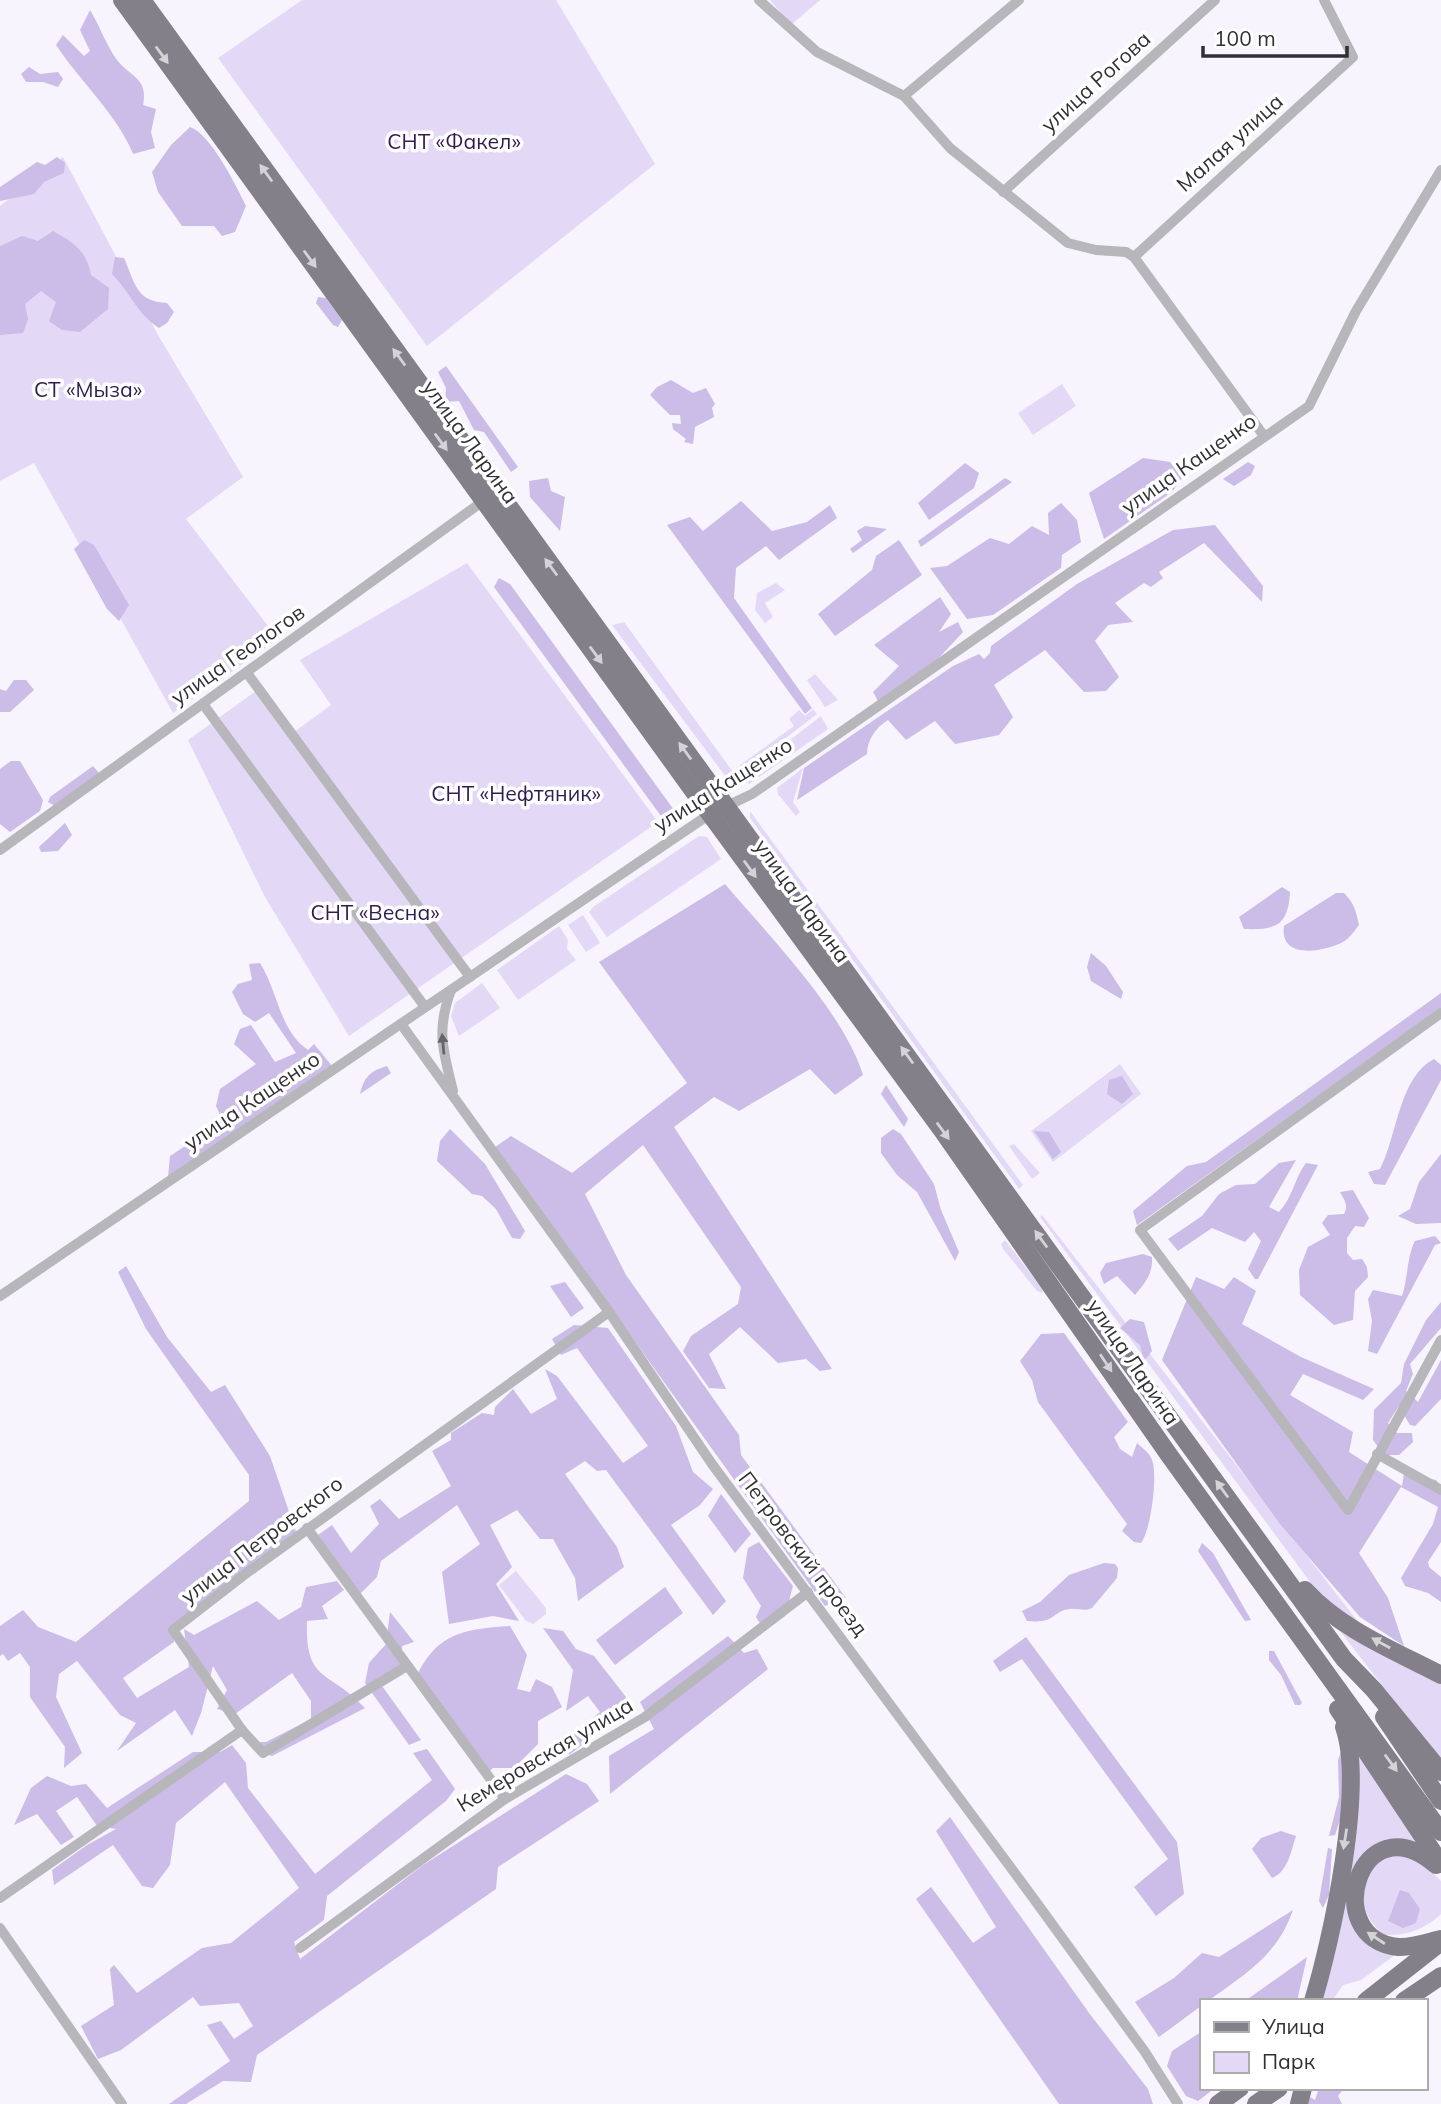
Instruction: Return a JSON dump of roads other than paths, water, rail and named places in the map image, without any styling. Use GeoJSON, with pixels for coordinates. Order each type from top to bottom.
{"type":"FeatureCollection","features":[{"type":"Feature","properties":{"kind":"main road","name":"улица Ларина"},"geometry":{"type":"LineString","coordinates":[[122,0],[491,496]]}},
{"type":"Feature","properties":{"kind":"main road","name":"улица Ларина"},"geometry":{"type":"LineString","coordinates":[[142,0],[491,496],[717,810],[1250,1569],[1441,1832]]}},
{"type":"Feature","properties":{"kind":"main road","name":"улица Ларина"},"geometry":{"type":"LineString","coordinates":[[717,810],[1262,1545]]}},
{"type":"Feature","properties":{"kind":"main road"},"geometry":{"type":"LineString","coordinates":[[1262,1545],[1441,1801]]}},
{"type":"Feature","properties":{"kind":"main road"},"geometry":{"type":"LineString","coordinates":[[1262,1545],[1316,1602],[1378,1642],[1441,1675]]}},
{"type":"Feature","properties":{"kind":"main road"},"geometry":{"type":"LineString","coordinates":[[1250,1569],[1441,1864]]}},
{"type":"Feature","properties":{"kind":"main road"},"geometry":{"type":"LineString","coordinates":[[1344,1660],[1374,1690],[1441,1772]]}},
{"type":"Feature","properties":{"kind":"main road"},"geometry":{"type":"LineString","coordinates":[[1314,1999],[1328,1942],[1352,1784],[1345,1730],[1333,1701]]}},
{"type":"Feature","properties":{"kind":"main road"},"geometry":{"type":"LineString","coordinates":[[1441,1871],[1414,1849],[1387,1849],[1364,1865],[1354,1886],[1354,1897],[1357,1917],[1366,1931],[1383,1944],[1400,1948],[1441,1940]]}},
{"type":"Feature","properties":{"kind":"main road"},"geometry":{"type":"LineString","coordinates":[[1368,1999],[1441,1940]]}},
{"type":"Feature","properties":{"kind":"main road"},"geometry":{"type":"LineString","coordinates":[[1407,1999],[1441,1976]]}},
{"type":"Feature","properties":{"kind":"main road"},"geometry":{"type":"LineString","coordinates":[[1218,2104],[1237,2090]]}},
{"type":"Feature","properties":{"kind":"main road"},"geometry":{"type":"LineString","coordinates":[[1256,2104],[1276,2090]]}},
{"type":"Feature","properties":{"kind":"street"},"geometry":{"type":"LineString","coordinates":[[759,0],[817,52],[904,96],[950,148],[1068,243],[1096,250],[1126,252],[1134,257],[1264,436]]}},
{"type":"Feature","properties":{"kind":"street"},"geometry":{"type":"LineString","coordinates":[[904,96],[1019,0]]}},
{"type":"Feature","properties":{"kind":"street","name":"улица Рогова"},"geometry":{"type":"LineString","coordinates":[[1003,192],[1214,0]]}},
{"type":"Feature","properties":{"kind":"street","name":"Малая улица"},"geometry":{"type":"LineString","coordinates":[[1134,257],[1353,57],[1324,0]]}},
{"type":"Feature","properties":{"kind":"street","name":"улица Кащенко"},"geometry":{"type":"LineString","coordinates":[[0,1296],[717,810],[752,794],[1308,406],[1356,311],[1441,170]]}},
{"type":"Feature","properties":{"kind":"street","name":"улица Геологов"},"geometry":{"type":"LineString","coordinates":[[0,850],[491,496]]}},
{"type":"Feature","properties":{"kind":"street"},"geometry":{"type":"LineString","coordinates":[[247,673],[470,977]]}},
{"type":"Feature","properties":{"kind":"street"},"geometry":{"type":"LineString","coordinates":[[203,704],[425,1007]]}},
{"type":"Feature","properties":{"kind":"street"},"geometry":{"type":"LineString","coordinates":[[450,990],[441,1018],[443,1050],[454,1097]]}},
{"type":"Feature","properties":{"kind":"street"},"geometry":{"type":"LineString","coordinates":[[1441,1013],[1140,1230],[1348,1510],[1441,1340]]}},
{"type":"Feature","properties":{"kind":"street","name":"Петровский проезд"},"geometry":{"type":"LineString","coordinates":[[401,1024],[609,1312],[712,1464],[1138,2043],[1178,2104]]}},
{"type":"Feature","properties":{"kind":"street","name":"улица Петровского"},"geometry":{"type":"LineString","coordinates":[[242,1730],[173,1630],[307,1528],[609,1312]]}},
{"type":"Feature","properties":{"kind":"street"},"geometry":{"type":"LineString","coordinates":[[1377,1454],[1441,1490]]}},
{"type":"Feature","properties":{"kind":"street"},"geometry":{"type":"LineString","coordinates":[[307,1528],[505,1799]]}},
{"type":"Feature","properties":{"kind":"street","name":"Кемеровская улица"},"geometry":{"type":"LineString","coordinates":[[300,1948],[505,1799],[645,1717],[808,1592]]}},
{"type":"Feature","properties":{"kind":"street"},"geometry":{"type":"LineString","coordinates":[[0,1898],[242,1730],[263,1753],[407,1666]]}},
{"type":"Feature","properties":{"kind":"street"},"geometry":{"type":"LineString","coordinates":[[2,1934],[122,2104]]}},
{"type":"Feature","properties":{"kind":"park label","name":"СНТ «Факел»"},"geometry":{"type":"Point","coordinates":[454,142]}},
{"type":"Feature","properties":{"kind":"park label","name":"СТ «Мыза»"},"geometry":{"type":"Point","coordinates":[88,390]}},
{"type":"Feature","properties":{"kind":"park label","name":"СНТ «Нефтяник»"},"geometry":{"type":"Point","coordinates":[516,794]}},
{"type":"Feature","properties":{"kind":"park label","name":"СНТ «Весна»"},"geometry":{"type":"Point","coordinates":[375,913]}}]}
